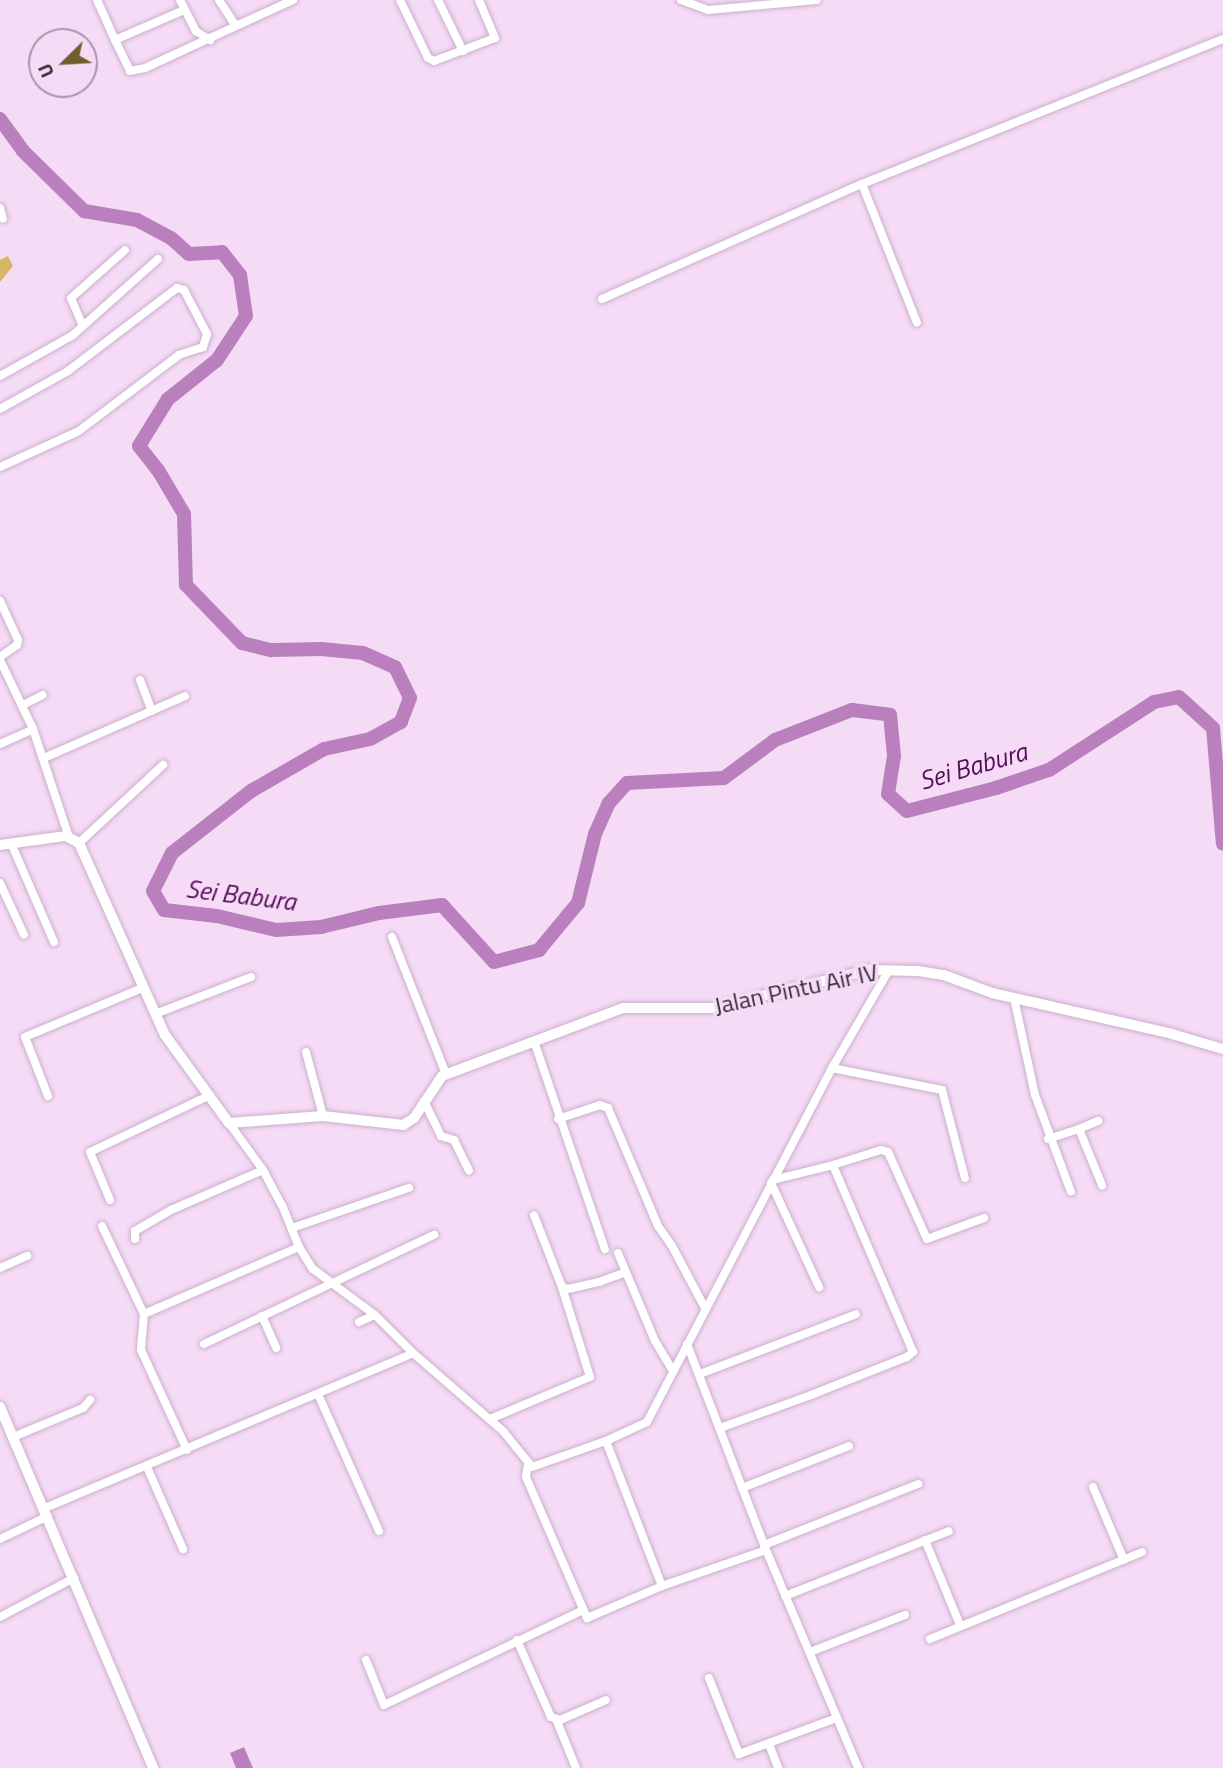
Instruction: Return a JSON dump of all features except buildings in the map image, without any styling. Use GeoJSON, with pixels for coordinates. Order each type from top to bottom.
{"type":"FeatureCollection","features":[{"type":"Feature","properties":{"kind":"main road"},"geometry":{"type":"LineString","coordinates":[[5,844],[74,840],[171,1046],[229,1123],[323,1116],[403,1125],[414,1118],[436,1080],[446,1074]]}},
{"type":"Feature","properties":{"kind":"main road","name":"Jalan Pintu Air IV"},"geometry":{"type":"LineString","coordinates":[[446,1074],[623,1007],[713,1007],[869,970],[944,975],[1014,998],[1172,1034],[1223,1049]]}},
{"type":"Feature","properties":{"kind":"main road"},"geometry":{"type":"LineString","coordinates":[[0,1407],[153,1768]]}},
{"type":"Feature","properties":{"kind":"street"},"geometry":{"type":"LineString","coordinates":[[97,0],[132,72],[210,40],[293,0]]}},
{"type":"Feature","properties":{"kind":"street"},"geometry":{"type":"LineString","coordinates":[[180,0],[197,31],[210,40]]}},
{"type":"Feature","properties":{"kind":"street"},"geometry":{"type":"LineString","coordinates":[[219,0],[236,26]]}},
{"type":"Feature","properties":{"kind":"street"},"geometry":{"type":"LineString","coordinates":[[400,0],[429,60],[463,51],[495,38],[480,0]]}},
{"type":"Feature","properties":{"kind":"street"},"geometry":{"type":"LineString","coordinates":[[438,0],[463,51]]}},
{"type":"Feature","properties":{"kind":"street"},"geometry":{"type":"LineString","coordinates":[[681,0],[708,10],[817,0]]}},
{"type":"Feature","properties":{"kind":"street"},"geometry":{"type":"LineString","coordinates":[[115,40],[184,10]]}},
{"type":"Feature","properties":{"kind":"street"},"geometry":{"type":"LineString","coordinates":[[601,299],[862,184],[1223,38]]}},
{"type":"Feature","properties":{"kind":"street"},"geometry":{"type":"LineString","coordinates":[[862,184],[917,323]]}},
{"type":"Feature","properties":{"kind":"street"},"geometry":{"type":"LineString","coordinates":[[0,208],[4,219]]}},
{"type":"Feature","properties":{"kind":"street"},"geometry":{"type":"LineString","coordinates":[[82,324],[71,298],[125,250]]}},
{"type":"Feature","properties":{"kind":"street"},"geometry":{"type":"LineString","coordinates":[[0,376],[73,335],[82,324],[158,259]]}},
{"type":"Feature","properties":{"kind":"street"},"geometry":{"type":"LineString","coordinates":[[0,409],[68,371],[177,288],[184,290],[207,334],[203,347],[179,355],[79,431],[0,467]]}},
{"type":"Feature","properties":{"kind":"street"},"geometry":{"type":"LineString","coordinates":[[0,601],[18,640],[17,646],[0,659],[33,729],[74,840],[163,765]]}},
{"type":"Feature","properties":{"kind":"street"},"geometry":{"type":"LineString","coordinates":[[140,680],[152,711]]}},
{"type":"Feature","properties":{"kind":"street"},"geometry":{"type":"LineString","coordinates":[[23,705],[43,695]]}},
{"type":"Feature","properties":{"kind":"street"},"geometry":{"type":"LineString","coordinates":[[44,758],[185,696]]}},
{"type":"Feature","properties":{"kind":"street"},"geometry":{"type":"LineString","coordinates":[[0,744],[33,729]]}},
{"type":"Feature","properties":{"kind":"street"},"geometry":{"type":"LineString","coordinates":[[5,844],[54,942]]}},
{"type":"Feature","properties":{"kind":"street"},"geometry":{"type":"LineString","coordinates":[[0,883],[24,934]]}},
{"type":"Feature","properties":{"kind":"street"},"geometry":{"type":"LineString","coordinates":[[393,937],[446,1074]]}},
{"type":"Feature","properties":{"kind":"street"},"geometry":{"type":"LineString","coordinates":[[229,1123],[263,1170],[299,1247],[313,1269],[375,1315],[413,1353],[503,1430],[532,1467],[606,1441],[648,1422],[832,1068],[889,970]]}},
{"type":"Feature","properties":{"kind":"street"},"geometry":{"type":"LineString","coordinates":[[155,1014],[251,977]]}},
{"type":"Feature","properties":{"kind":"street"},"geometry":{"type":"LineString","coordinates":[[48,1096],[25,1037],[142,988]]}},
{"type":"Feature","properties":{"kind":"street"},"geometry":{"type":"LineString","coordinates":[[1014,998],[1025,1060],[1048,1139],[1071,1192]]}},
{"type":"Feature","properties":{"kind":"street"},"geometry":{"type":"LineString","coordinates":[[534,1041],[558,1119],[604,1249]]}},
{"type":"Feature","properties":{"kind":"street"},"geometry":{"type":"LineString","coordinates":[[306,1052],[323,1116]]}},
{"type":"Feature","properties":{"kind":"street"},"geometry":{"type":"LineString","coordinates":[[832,1068],[944,1091],[965,1178]]}},
{"type":"Feature","properties":{"kind":"street"},"geometry":{"type":"LineString","coordinates":[[110,1200],[90,1152],[208,1096]]}},
{"type":"Feature","properties":{"kind":"street"},"geometry":{"type":"LineString","coordinates":[[424,1101],[440,1136],[454,1140],[469,1171]]}},
{"type":"Feature","properties":{"kind":"street"},"geometry":{"type":"LineString","coordinates":[[558,1119],[600,1105],[608,1108],[658,1226],[672,1246],[705,1308]]}},
{"type":"Feature","properties":{"kind":"street"},"geometry":{"type":"LineString","coordinates":[[1048,1139],[1098,1121]]}},
{"type":"Feature","properties":{"kind":"street"},"geometry":{"type":"LineString","coordinates":[[1079,1129],[1102,1185]]}},
{"type":"Feature","properties":{"kind":"street"},"geometry":{"type":"LineString","coordinates":[[772,1181],[881,1150],[888,1152],[927,1239],[984,1218]]}},
{"type":"Feature","properties":{"kind":"street"},"geometry":{"type":"LineString","coordinates":[[720,1428],[823,1391],[908,1357],[913,1352],[833,1165]]}},
{"type":"Feature","properties":{"kind":"street"},"geometry":{"type":"LineString","coordinates":[[135,1239],[135,1231],[171,1210],[263,1170]]}},
{"type":"Feature","properties":{"kind":"street"},"geometry":{"type":"LineString","coordinates":[[772,1181],[819,1287]]}},
{"type":"Feature","properties":{"kind":"street"},"geometry":{"type":"LineString","coordinates":[[292,1228],[409,1188]]}},
{"type":"Feature","properties":{"kind":"street"},"geometry":{"type":"LineString","coordinates":[[490,1419],[590,1377],[562,1287],[534,1214]]}},
{"type":"Feature","properties":{"kind":"street"},"geometry":{"type":"LineString","coordinates":[[102,1226],[145,1314],[141,1350],[187,1450]]}},
{"type":"Feature","properties":{"kind":"street"},"geometry":{"type":"LineString","coordinates":[[204,1344],[434,1235]]}},
{"type":"Feature","properties":{"kind":"street"},"geometry":{"type":"LineString","coordinates":[[145,1314],[299,1247]]}},
{"type":"Feature","properties":{"kind":"street"},"geometry":{"type":"LineString","coordinates":[[618,1253],[624,1273],[655,1341],[673,1371]]}},
{"type":"Feature","properties":{"kind":"street"},"geometry":{"type":"LineString","coordinates":[[0,1268],[27,1256]]}},
{"type":"Feature","properties":{"kind":"street"},"geometry":{"type":"LineString","coordinates":[[562,1287],[568,1289],[589,1285],[624,1273]]}},
{"type":"Feature","properties":{"kind":"street"},"geometry":{"type":"LineString","coordinates":[[700,1374],[856,1314]]}},
{"type":"Feature","properties":{"kind":"street"},"geometry":{"type":"LineString","coordinates":[[359,1322],[375,1315]]}},
{"type":"Feature","properties":{"kind":"street"},"geometry":{"type":"LineString","coordinates":[[262,1317],[276,1348]]}},
{"type":"Feature","properties":{"kind":"street"},"geometry":{"type":"LineString","coordinates":[[687,1344],[785,1597],[858,1768]]}},
{"type":"Feature","properties":{"kind":"street"},"geometry":{"type":"LineString","coordinates":[[0,1539],[46,1512],[413,1353]]}},
{"type":"Feature","properties":{"kind":"street"},"geometry":{"type":"LineString","coordinates":[[318,1394],[379,1531]]}},
{"type":"Feature","properties":{"kind":"street"},"geometry":{"type":"LineString","coordinates":[[13,1437],[83,1408],[90,1400]]}},
{"type":"Feature","properties":{"kind":"street"},"geometry":{"type":"LineString","coordinates":[[606,1441],[662,1586]]}},
{"type":"Feature","properties":{"kind":"street"},"geometry":{"type":"LineString","coordinates":[[742,1488],[849,1446]]}},
{"type":"Feature","properties":{"kind":"street"},"geometry":{"type":"LineString","coordinates":[[528,1464],[526,1478],[587,1618],[918,1484]]}},
{"type":"Feature","properties":{"kind":"street"},"geometry":{"type":"LineString","coordinates":[[147,1467],[183,1549]]}},
{"type":"Feature","properties":{"kind":"street"},"geometry":{"type":"LineString","coordinates":[[1094,1487],[1124,1560]]}},
{"type":"Feature","properties":{"kind":"street"},"geometry":{"type":"LineString","coordinates":[[785,1597],[949,1531]]}},
{"type":"Feature","properties":{"kind":"street"},"geometry":{"type":"LineString","coordinates":[[925,1540],[960,1625]]}},
{"type":"Feature","properties":{"kind":"street"},"geometry":{"type":"LineString","coordinates":[[930,1639],[1142,1552]]}},
{"type":"Feature","properties":{"kind":"street"},"geometry":{"type":"LineString","coordinates":[[0,1617],[74,1578]]}},
{"type":"Feature","properties":{"kind":"street"},"geometry":{"type":"LineString","coordinates":[[366,1660],[384,1705],[583,1610]]}},
{"type":"Feature","properties":{"kind":"street"},"geometry":{"type":"LineString","coordinates":[[810,1652],[905,1615]]}},
{"type":"Feature","properties":{"kind":"street"},"geometry":{"type":"LineString","coordinates":[[517,1640],[547,1708],[556,1719],[576,1768]]}},
{"type":"Feature","properties":{"kind":"street"},"geometry":{"type":"LineString","coordinates":[[709,1678],[738,1753],[837,1718]]}},
{"type":"Feature","properties":{"kind":"street"},"geometry":{"type":"LineString","coordinates":[[556,1719],[606,1700]]}},
{"type":"Feature","properties":{"kind":"street"},"geometry":{"type":"LineString","coordinates":[[769,1744],[778,1768]]}},
{"type":"Feature","properties":{"kind":"shaded area"},"geometry":{"type":"Polygon","coordinates":[[[8,256],[13,266],[0,282],[0,260],[8,256]]]}},
{"type":"Feature","properties":{"kind":"shaded area"},"geometry":{"type":"Polygon","coordinates":[[[244,1747],[253,1768],[236,1768],[230,1753],[244,1747]]]}},
{"type":"Feature","properties":{"kind":"waterway","name":"Sei Babura"},"geometry":{"type":"LineString","coordinates":[[0,119],[23,151],[84,211],[137,220],[171,238],[189,254],[222,252],[240,275],[246,316],[217,360],[168,399],[139,446],[158,470],[184,514],[186,585],[242,643],[271,650],[321,649],[363,653],[395,667],[410,698],[401,722],[370,739],[324,749],[251,791],[172,853],[153,891],[164,910],[217,916],[276,930],[321,927],[379,913],[442,905],[494,962],[539,950],[578,903],[595,834],[609,803],[627,783],[724,778],[775,740],[852,710],[890,715],[894,756],[888,794],[907,811],[996,788],[1049,770],[1154,702],[1179,697],[1213,728],[1223,844]]}}]}
